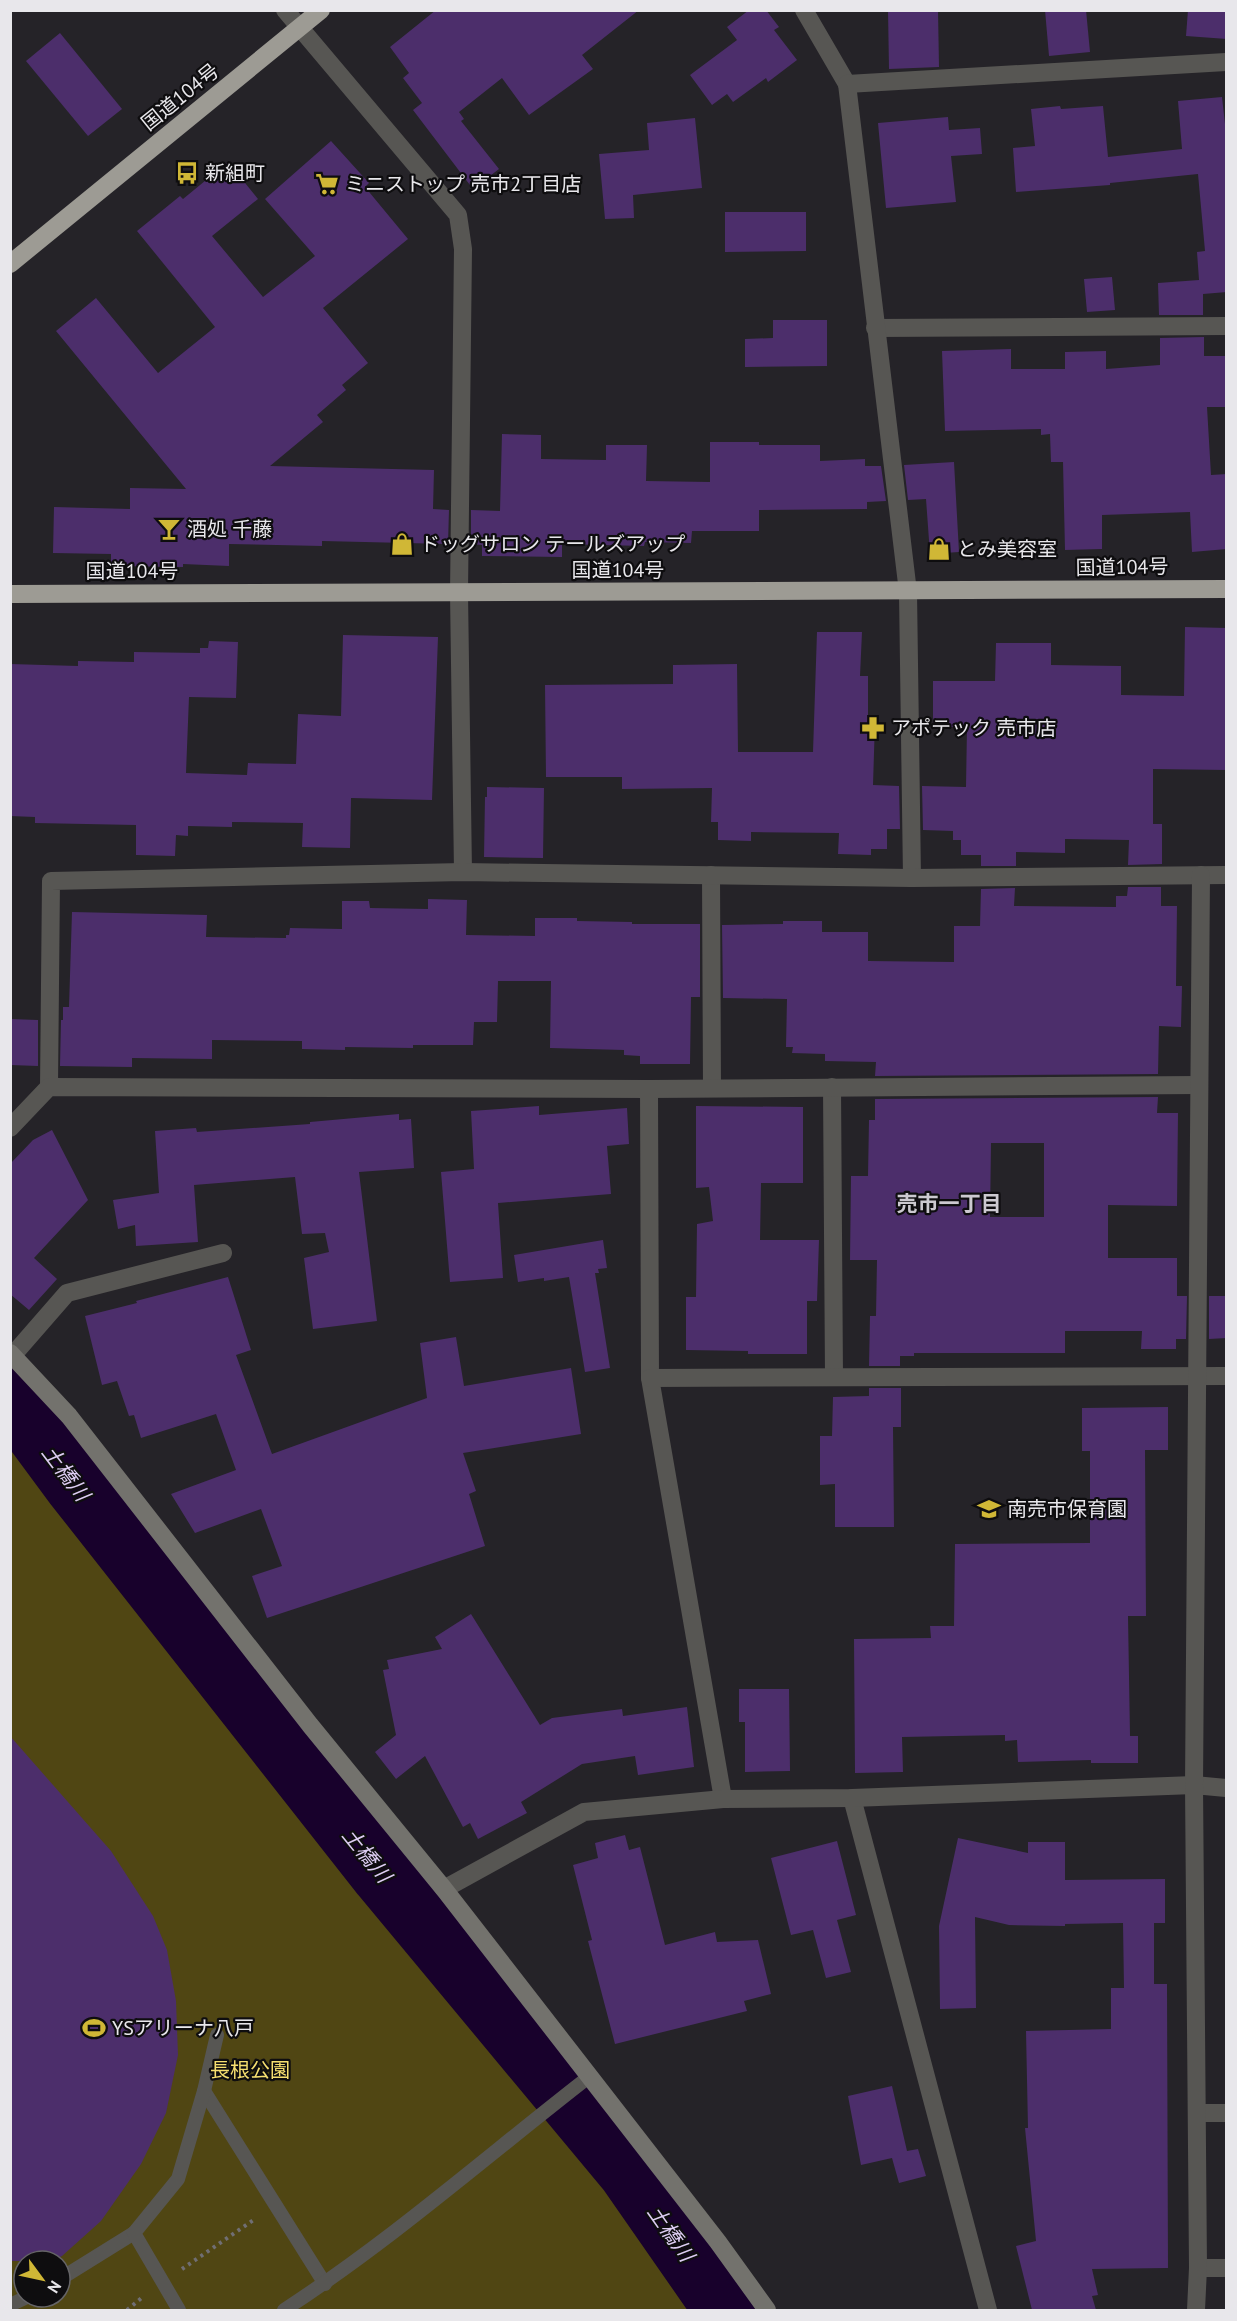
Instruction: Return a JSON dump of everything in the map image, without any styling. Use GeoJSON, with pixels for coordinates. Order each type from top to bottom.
{"type":"FeatureCollection","features":[{"type":"Feature","properties":{"kind":"highway","name":"国道104号"},"geometry":{"type":"LineString","coordinates":[[10,264],[321,10]]}},
{"type":"Feature","properties":{"kind":"highway","name":"国道104号"},"geometry":{"type":"LineString","coordinates":[[10,594],[1227,589]]}},
{"type":"Feature","properties":{"kind":"street"},"geometry":{"type":"LineString","coordinates":[[285,10],[458,215],[463,249],[459,593],[463,872]]}},
{"type":"Feature","properties":{"kind":"street"},"geometry":{"type":"LineString","coordinates":[[804,10],[847,84],[908,592],[912,878]]}},
{"type":"Feature","properties":{"kind":"street"},"geometry":{"type":"LineString","coordinates":[[847,84],[1227,62]]}},
{"type":"Feature","properties":{"kind":"street"},"geometry":{"type":"LineString","coordinates":[[875,328],[1227,326]]}},
{"type":"Feature","properties":{"kind":"street"},"geometry":{"type":"LineString","coordinates":[[10,1128],[49,1087],[51,881],[463,872],[912,878],[1227,875]]}},
{"type":"Feature","properties":{"kind":"street"},"geometry":{"type":"LineString","coordinates":[[711,875],[712,1088]]}},
{"type":"Feature","properties":{"kind":"street"},"geometry":{"type":"LineString","coordinates":[[1196,2310],[1198,2268],[1194,1785],[1198,1085],[1202,875]]}},
{"type":"Feature","properties":{"kind":"street"},"geometry":{"type":"LineString","coordinates":[[49,1087],[650,1089],[1198,1085]]}},
{"type":"Feature","properties":{"kind":"street"},"geometry":{"type":"LineString","coordinates":[[832,1087],[834,1377]]}},
{"type":"Feature","properties":{"kind":"street"},"geometry":{"type":"LineString","coordinates":[[650,1089],[650,1378],[723,1799]]}},
{"type":"Feature","properties":{"kind":"street"},"geometry":{"type":"LineString","coordinates":[[223,1253],[67,1293],[12,1354],[69,1416],[310,1725],[444,1889],[718,2242],[767,2310]]}},
{"type":"Feature","properties":{"kind":"street"},"geometry":{"type":"LineString","coordinates":[[650,1378],[1227,1376]]}},
{"type":"Feature","properties":{"kind":"street"},"geometry":{"type":"LineString","coordinates":[[444,1889],[584,1812],[723,1799],[852,1798],[1194,1785],[1227,1788]]}},
{"type":"Feature","properties":{"kind":"street"},"geometry":{"type":"LineString","coordinates":[[852,1798],[988,2310]]}},
{"type":"Feature","properties":{"kind":"street"},"geometry":{"type":"LineString","coordinates":[[1197,2113],[1227,2114]]}},
{"type":"Feature","properties":{"kind":"street"},"geometry":{"type":"LineString","coordinates":[[1198,2268],[1227,2268]]}},
{"type":"Feature","properties":{"kind":"lane"},"geometry":{"type":"LineString","coordinates":[[72,2272],[134,2233],[178,2179],[204,2091],[217,2035]]}},
{"type":"Feature","properties":{"kind":"lane"},"geometry":{"type":"LineString","coordinates":[[284,2310],[326,2284],[430,2205],[590,2076]]}},
{"type":"Feature","properties":{"kind":"lane"},"geometry":{"type":"LineString","coordinates":[[204,2091],[326,2284]]}},
{"type":"Feature","properties":{"kind":"lane"},"geometry":{"type":"LineString","coordinates":[[134,2233],[179,2310]]}},
{"type":"Feature","properties":{"kind":"path"},"geometry":{"type":"LineString","coordinates":[[127,2310],[163,2282],[276,2205]]}},
{"type":"Feature","properties":{"kind":"green space","name":"長根公園"},"geometry":{"type":"Polygon","coordinates":[[[10,1381],[22,1391],[400,1875],[598,2119],[633,2158],[739,2310],[11,2310],[10,1381]]]}},
{"type":"Feature","properties":{"kind":"building"},"geometry":{"type":"Polygon","coordinates":[[[436,10],[639,10],[582,55],[593,69],[529,115],[502,78],[459,112],[464,119],[461,121],[499,169],[473,189],[413,110],[422,103],[403,78],[409,73],[390,47],[436,10]]]}},
{"type":"Feature","properties":{"kind":"building"},"geometry":{"type":"Polygon","coordinates":[[[749,10],[766,10],[779,27],[774,30],[797,60],[768,82],[766,78],[733,102],[727,94],[712,105],[690,75],[737,40],[727,27],[749,10]]]}},
{"type":"Feature","properties":{"kind":"building"},"geometry":{"type":"Polygon","coordinates":[[[888,10],[938,10],[939,67],[889,69],[888,10]]]}},
{"type":"Feature","properties":{"kind":"building"},"geometry":{"type":"Polygon","coordinates":[[[1045,10],[1086,10],[1090,52],[1049,56],[1045,10]]]}},
{"type":"Feature","properties":{"kind":"building"},"geometry":{"type":"Polygon","coordinates":[[[1188,10],[1227,10],[1227,39],[1186,36],[1188,10]]]}},
{"type":"Feature","properties":{"kind":"building"},"geometry":{"type":"Polygon","coordinates":[[[60,33],[122,109],[88,136],[26,61],[60,33]]]}},
{"type":"Feature","properties":{"kind":"building"},"geometry":{"type":"Polygon","coordinates":[[[1222,97],[1227,142],[1227,292],[1203,294],[1203,315],[1159,315],[1158,283],[1199,280],[1197,252],[1205,251],[1198,174],[1110,183],[1110,185],[1016,192],[1013,148],[1035,146],[1031,109],[1103,106],[1108,157],[1182,149],[1178,101],[1222,97]]]}},
{"type":"Feature","properties":{"kind":"building"},"geometry":{"type":"Polygon","coordinates":[[[948,117],[949,130],[980,128],[982,154],[951,156],[956,202],[886,208],[878,123],[948,117]]]}},
{"type":"Feature","properties":{"kind":"building"},"geometry":{"type":"Polygon","coordinates":[[[695,118],[702,188],[633,195],[634,218],[605,219],[599,154],[649,150],[647,123],[695,118]]]}},
{"type":"Feature","properties":{"kind":"building"},"geometry":{"type":"Polygon","coordinates":[[[331,141],[369,183],[365,187],[408,239],[323,308],[368,363],[342,385],[346,390],[317,415],[323,422],[270,466],[434,470],[433,509],[449,510],[448,544],[322,541],[322,546],[229,544],[229,566],[183,564],[183,567],[111,566],[111,554],[53,553],[54,507],[130,509],[130,488],[186,489],[56,331],[96,298],[158,373],[215,327],[137,231],[180,196],[183,199],[228,162],[258,199],[212,236],[263,297],[315,256],[265,199],[331,141]]]}},
{"type":"Feature","properties":{"kind":"building"},"geometry":{"type":"Polygon","coordinates":[[[725,212],[806,212],[806,251],[725,252],[725,212]]]}},
{"type":"Feature","properties":{"kind":"building"},"geometry":{"type":"Polygon","coordinates":[[[1112,277],[1115,310],[1087,312],[1084,279],[1112,277]]]}},
{"type":"Feature","properties":{"kind":"building"},"geometry":{"type":"Polygon","coordinates":[[[773,320],[827,320],[827,366],[745,367],[745,339],[773,338],[773,320]]]}},
{"type":"Feature","properties":{"kind":"building"},"geometry":{"type":"Polygon","coordinates":[[[1204,337],[1204,356],[1227,356],[1227,407],[1207,407],[1211,475],[1227,474],[1227,549],[1192,552],[1190,512],[1102,515],[1102,549],[1065,550],[1063,462],[1051,462],[1050,434],[1041,435],[1041,429],[945,431],[942,351],[1011,349],[1011,369],[1065,369],[1065,352],[1106,351],[1106,369],[1160,365],[1160,338],[1204,337]]]}},
{"type":"Feature","properties":{"kind":"building"},"geometry":{"type":"Polygon","coordinates":[[[502,434],[541,435],[541,459],[606,460],[606,445],[647,445],[646,481],[710,482],[710,442],[820,445],[820,461],[865,459],[865,466],[881,466],[886,501],[867,502],[867,509],[759,510],[759,531],[692,531],[691,543],[645,542],[644,546],[562,544],[562,557],[482,556],[482,545],[471,544],[471,510],[500,511],[502,434]]]}},
{"type":"Feature","properties":{"kind":"building"},"geometry":{"type":"Polygon","coordinates":[[[954,462],[959,552],[930,554],[926,499],[908,500],[904,465],[954,462]]]}},
{"type":"Feature","properties":{"kind":"building"},"geometry":{"type":"Polygon","coordinates":[[[1185,627],[1227,628],[1227,770],[1153,769],[1153,824],[1162,824],[1162,864],[1128,865],[1129,840],[1065,839],[1065,853],[1016,852],[1016,866],[981,866],[981,855],[961,855],[961,840],[953,840],[953,831],[923,830],[922,786],[966,787],[967,727],[933,727],[933,681],[995,681],[996,643],[1051,643],[1051,665],[1121,666],[1121,695],[1184,696],[1185,627]]]}},
{"type":"Feature","properties":{"kind":"building"},"geometry":{"type":"Polygon","coordinates":[[[817,632],[862,632],[860,676],[868,676],[868,721],[875,721],[873,785],[899,786],[900,829],[887,829],[887,849],[871,849],[871,855],[838,854],[839,833],[751,832],[751,841],[718,840],[718,822],[711,822],[712,788],[622,789],[622,777],[546,777],[545,685],[673,684],[673,665],[737,664],[738,752],[813,752],[817,632]]]}},
{"type":"Feature","properties":{"kind":"building"},"geometry":{"type":"Polygon","coordinates":[[[343,635],[438,637],[432,800],[351,798],[350,848],[302,847],[303,823],[232,822],[232,827],[188,826],[188,836],[176,835],[175,856],[136,855],[136,825],[35,823],[35,817],[10,816],[10,664],[78,666],[78,661],[134,662],[134,652],[200,653],[200,648],[208,648],[209,641],[238,642],[236,698],[189,697],[186,773],[247,775],[248,763],[296,764],[298,714],[341,716],[343,635]]]}},
{"type":"Feature","properties":{"kind":"building"},"geometry":{"type":"Polygon","coordinates":[[[487,787],[544,788],[543,858],[484,857],[487,787]]]}},
{"type":"Feature","properties":{"kind":"building"},"geometry":{"type":"Polygon","coordinates":[[[1128,887],[1161,887],[1161,906],[1177,906],[1176,986],[1182,986],[1181,1027],[1159,1026],[1158,1074],[875,1076],[876,1062],[825,1061],[825,1054],[792,1053],[793,1047],[786,1047],[787,999],[723,998],[722,925],[822,921],[822,932],[868,932],[868,961],[954,962],[954,926],[980,926],[981,889],[1015,888],[1014,906],[1116,907],[1116,896],[1127,896],[1128,887]]]}},
{"type":"Feature","properties":{"kind":"building"},"geometry":{"type":"Polygon","coordinates":[[[428,899],[467,900],[466,935],[535,936],[535,918],[577,918],[577,921],[632,922],[632,924],[700,924],[700,997],[691,997],[690,1064],[640,1064],[640,1056],[624,1055],[624,1050],[550,1048],[551,981],[498,981],[497,1022],[474,1022],[473,1045],[413,1045],[413,1048],[345,1047],[345,1050],[302,1049],[302,1041],[212,1040],[212,1059],[132,1058],[132,1067],[60,1066],[61,1020],[63,1020],[63,1007],[69,1007],[72,912],[207,915],[206,937],[286,938],[290,928],[342,929],[342,901],[369,901],[370,908],[428,909],[428,899]]]}},
{"type":"Feature","properties":{"kind":"building"},"geometry":{"type":"Polygon","coordinates":[[[10,1019],[38,1020],[38,1066],[10,1065],[10,1019]]]}},
{"type":"Feature","properties":{"kind":"building"},"geometry":{"type":"Polygon","coordinates":[[[1158,1097],[1157,1113],[1178,1113],[1177,1206],[1108,1205],[1108,1258],[1177,1258],[1177,1296],[1187,1296],[1186,1339],[1176,1339],[1176,1349],[1141,1349],[1142,1331],[1065,1331],[1065,1353],[914,1353],[914,1356],[900,1356],[900,1366],[869,1366],[870,1316],[876,1316],[877,1260],[850,1260],[851,1176],[868,1176],[869,1120],[875,1120],[875,1099],[1158,1097]],[[991,1143],[990,1217],[1044,1217],[1044,1143],[991,1143]]]}},
{"type":"Feature","properties":{"kind":"building"},"geometry":{"type":"Polygon","coordinates":[[[539,1106],[539,1115],[627,1108],[629,1144],[607,1146],[611,1194],[498,1203],[503,1278],[450,1282],[441,1172],[474,1169],[471,1111],[539,1106]]]}},
{"type":"Feature","properties":{"kind":"building"},"geometry":{"type":"Polygon","coordinates":[[[696,1106],[803,1107],[803,1183],[761,1183],[760,1240],[819,1240],[817,1301],[807,1301],[807,1354],[748,1354],[748,1351],[686,1350],[686,1297],[696,1297],[697,1224],[713,1221],[709,1187],[696,1188],[696,1106]]]}},
{"type":"Feature","properties":{"kind":"building"},"geometry":{"type":"Polygon","coordinates":[[[399,1114],[399,1120],[411,1119],[414,1168],[359,1172],[377,1321],[313,1329],[304,1258],[329,1252],[325,1233],[302,1234],[295,1177],[194,1185],[198,1242],[136,1246],[135,1225],[118,1229],[113,1200],[159,1193],[155,1131],[196,1128],[197,1132],[310,1124],[310,1122],[399,1114]]]}},
{"type":"Feature","properties":{"kind":"building"},"geometry":{"type":"Polygon","coordinates":[[[52,1130],[88,1200],[34,1258],[57,1279],[29,1310],[10,1294],[10,1164],[33,1140],[52,1130]]]}},
{"type":"Feature","properties":{"kind":"building"},"geometry":{"type":"Polygon","coordinates":[[[603,1240],[607,1268],[598,1269],[599,1273],[595,1273],[610,1368],[585,1372],[569,1277],[518,1282],[514,1255],[603,1240]]]}},
{"type":"Feature","properties":{"kind":"building"},"geometry":{"type":"Polygon","coordinates":[[[228,1277],[251,1350],[236,1355],[272,1454],[427,1398],[420,1343],[456,1337],[464,1386],[571,1368],[581,1434],[463,1453],[476,1491],[469,1494],[485,1546],[267,1618],[252,1576],[282,1566],[261,1509],[195,1533],[171,1494],[236,1470],[216,1414],[141,1438],[134,1415],[129,1416],[117,1381],[102,1385],[85,1316],[228,1277]]]}},
{"type":"Feature","properties":{"kind":"building"},"geometry":{"type":"Polygon","coordinates":[[[1209,1296],[1227,1296],[1227,1338],[1209,1339],[1209,1296]]]}},
{"type":"Feature","properties":{"kind":"building"},"geometry":{"type":"Polygon","coordinates":[[[869,1388],[901,1388],[901,1427],[893,1427],[894,1527],[835,1527],[835,1484],[820,1485],[820,1436],[832,1436],[833,1397],[869,1396],[869,1388]]]}},
{"type":"Feature","properties":{"kind":"building"},"geometry":{"type":"Polygon","coordinates":[[[1168,1407],[1168,1450],[1145,1450],[1146,1616],[1128,1616],[1130,1736],[1138,1736],[1138,1763],[1091,1763],[1091,1760],[1018,1762],[1017,1740],[1005,1741],[1005,1735],[902,1737],[903,1772],[855,1773],[854,1639],[931,1638],[930,1626],[954,1626],[955,1544],[1090,1543],[1090,1451],[1082,1451],[1082,1408],[1168,1407]]]}},
{"type":"Feature","properties":{"kind":"building"},"geometry":{"type":"Polygon","coordinates":[[[471,1614],[540,1725],[552,1718],[622,1709],[623,1716],[687,1707],[694,1767],[638,1775],[635,1756],[582,1764],[521,1802],[527,1813],[478,1839],[470,1823],[463,1827],[425,1756],[396,1779],[375,1752],[396,1735],[383,1670],[389,1669],[387,1660],[442,1649],[435,1637],[471,1614]]]}},
{"type":"Feature","properties":{"kind":"building"},"geometry":{"type":"Polygon","coordinates":[[[739,1689],[789,1689],[790,1771],[745,1772],[745,1722],[739,1722],[739,1689]]]}},
{"type":"Feature","properties":{"kind":"building","name":"YSアリーナ八戸"},"geometry":{"type":"Polygon","coordinates":[[[10,1736],[111,1851],[153,1916],[167,1950],[176,2001],[178,2055],[166,2113],[141,2164],[101,2221],[70,2249],[12,2249],[12,2261],[10,2261],[10,1736]]]}},
{"type":"Feature","properties":{"kind":"building"},"geometry":{"type":"Polygon","coordinates":[[[625,1835],[629,1850],[640,1847],[665,1945],[715,1932],[717,1942],[758,1940],[771,1994],[744,2001],[747,2011],[615,2044],[588,1941],[592,1940],[573,1865],[598,1858],[595,1843],[625,1835]]]}},
{"type":"Feature","properties":{"kind":"building"},"geometry":{"type":"Polygon","coordinates":[[[958,1838],[1028,1853],[1028,1842],[1065,1842],[1065,1880],[1165,1879],[1165,1923],[1154,1923],[1154,1984],[1167,1984],[1168,2268],[1092,2269],[1098,2295],[1092,2296],[1096,2310],[1032,2310],[1016,2246],[1036,2241],[1025,2128],[1028,2128],[1026,2031],[1111,2029],[1111,1988],[1124,1988],[1123,1923],[1065,1924],[1065,1926],[1009,1925],[975,1917],[976,2008],[940,2009],[939,1926],[958,1838]]]}},
{"type":"Feature","properties":{"kind":"building"},"geometry":{"type":"Polygon","coordinates":[[[837,1841],[856,1915],[837,1920],[851,1972],[826,1978],[813,1930],[791,1935],[771,1858],[837,1841]]]}},
{"type":"Feature","properties":{"kind":"building"},"geometry":{"type":"Polygon","coordinates":[[[892,2086],[907,2151],[918,2149],[926,2176],[899,2183],[892,2158],[861,2165],[848,2096],[892,2086]]]}},
{"type":"Feature","properties":{"kind":"waterway","name":"土橋川"},"geometry":{"type":"LineString","coordinates":[[10,1397],[75,1485],[382,1875],[629,2172],[725,2310]]}},
{"type":"Feature","properties":{"kind":"place","name":"新組町"},"geometry":{"type":"Point","coordinates":[187,173]}},
{"type":"Feature","properties":{"kind":"place","name":"ミニストップ 売市2丁目店"},"geometry":{"type":"Point","coordinates":[327,184]}},
{"type":"Feature","properties":{"kind":"place","name":"酒処 千藤"},"geometry":{"type":"Point","coordinates":[169,529]}},
{"type":"Feature","properties":{"kind":"place","name":"ドッグサロン テールズアップ"},"geometry":{"type":"Point","coordinates":[402,544]}},
{"type":"Feature","properties":{"kind":"place","name":"とみ美容室"},"geometry":{"type":"Point","coordinates":[939,549]}},
{"type":"Feature","properties":{"kind":"place","name":"アポテック 売市店"},"geometry":{"type":"Point","coordinates":[873,728]}},
{"type":"Feature","properties":{"kind":"place","name":"南売市保育園"},"geometry":{"type":"Point","coordinates":[989,1509]}},
{"type":"Feature","properties":{"kind":"place","name":"YSアリーナ八戸"},"geometry":{"type":"Point","coordinates":[94,2028]}},
{"type":"Feature","properties":{"kind":"district","name":"売市一丁目"},"geometry":{"type":"Point","coordinates":[949,1203]}}]}
